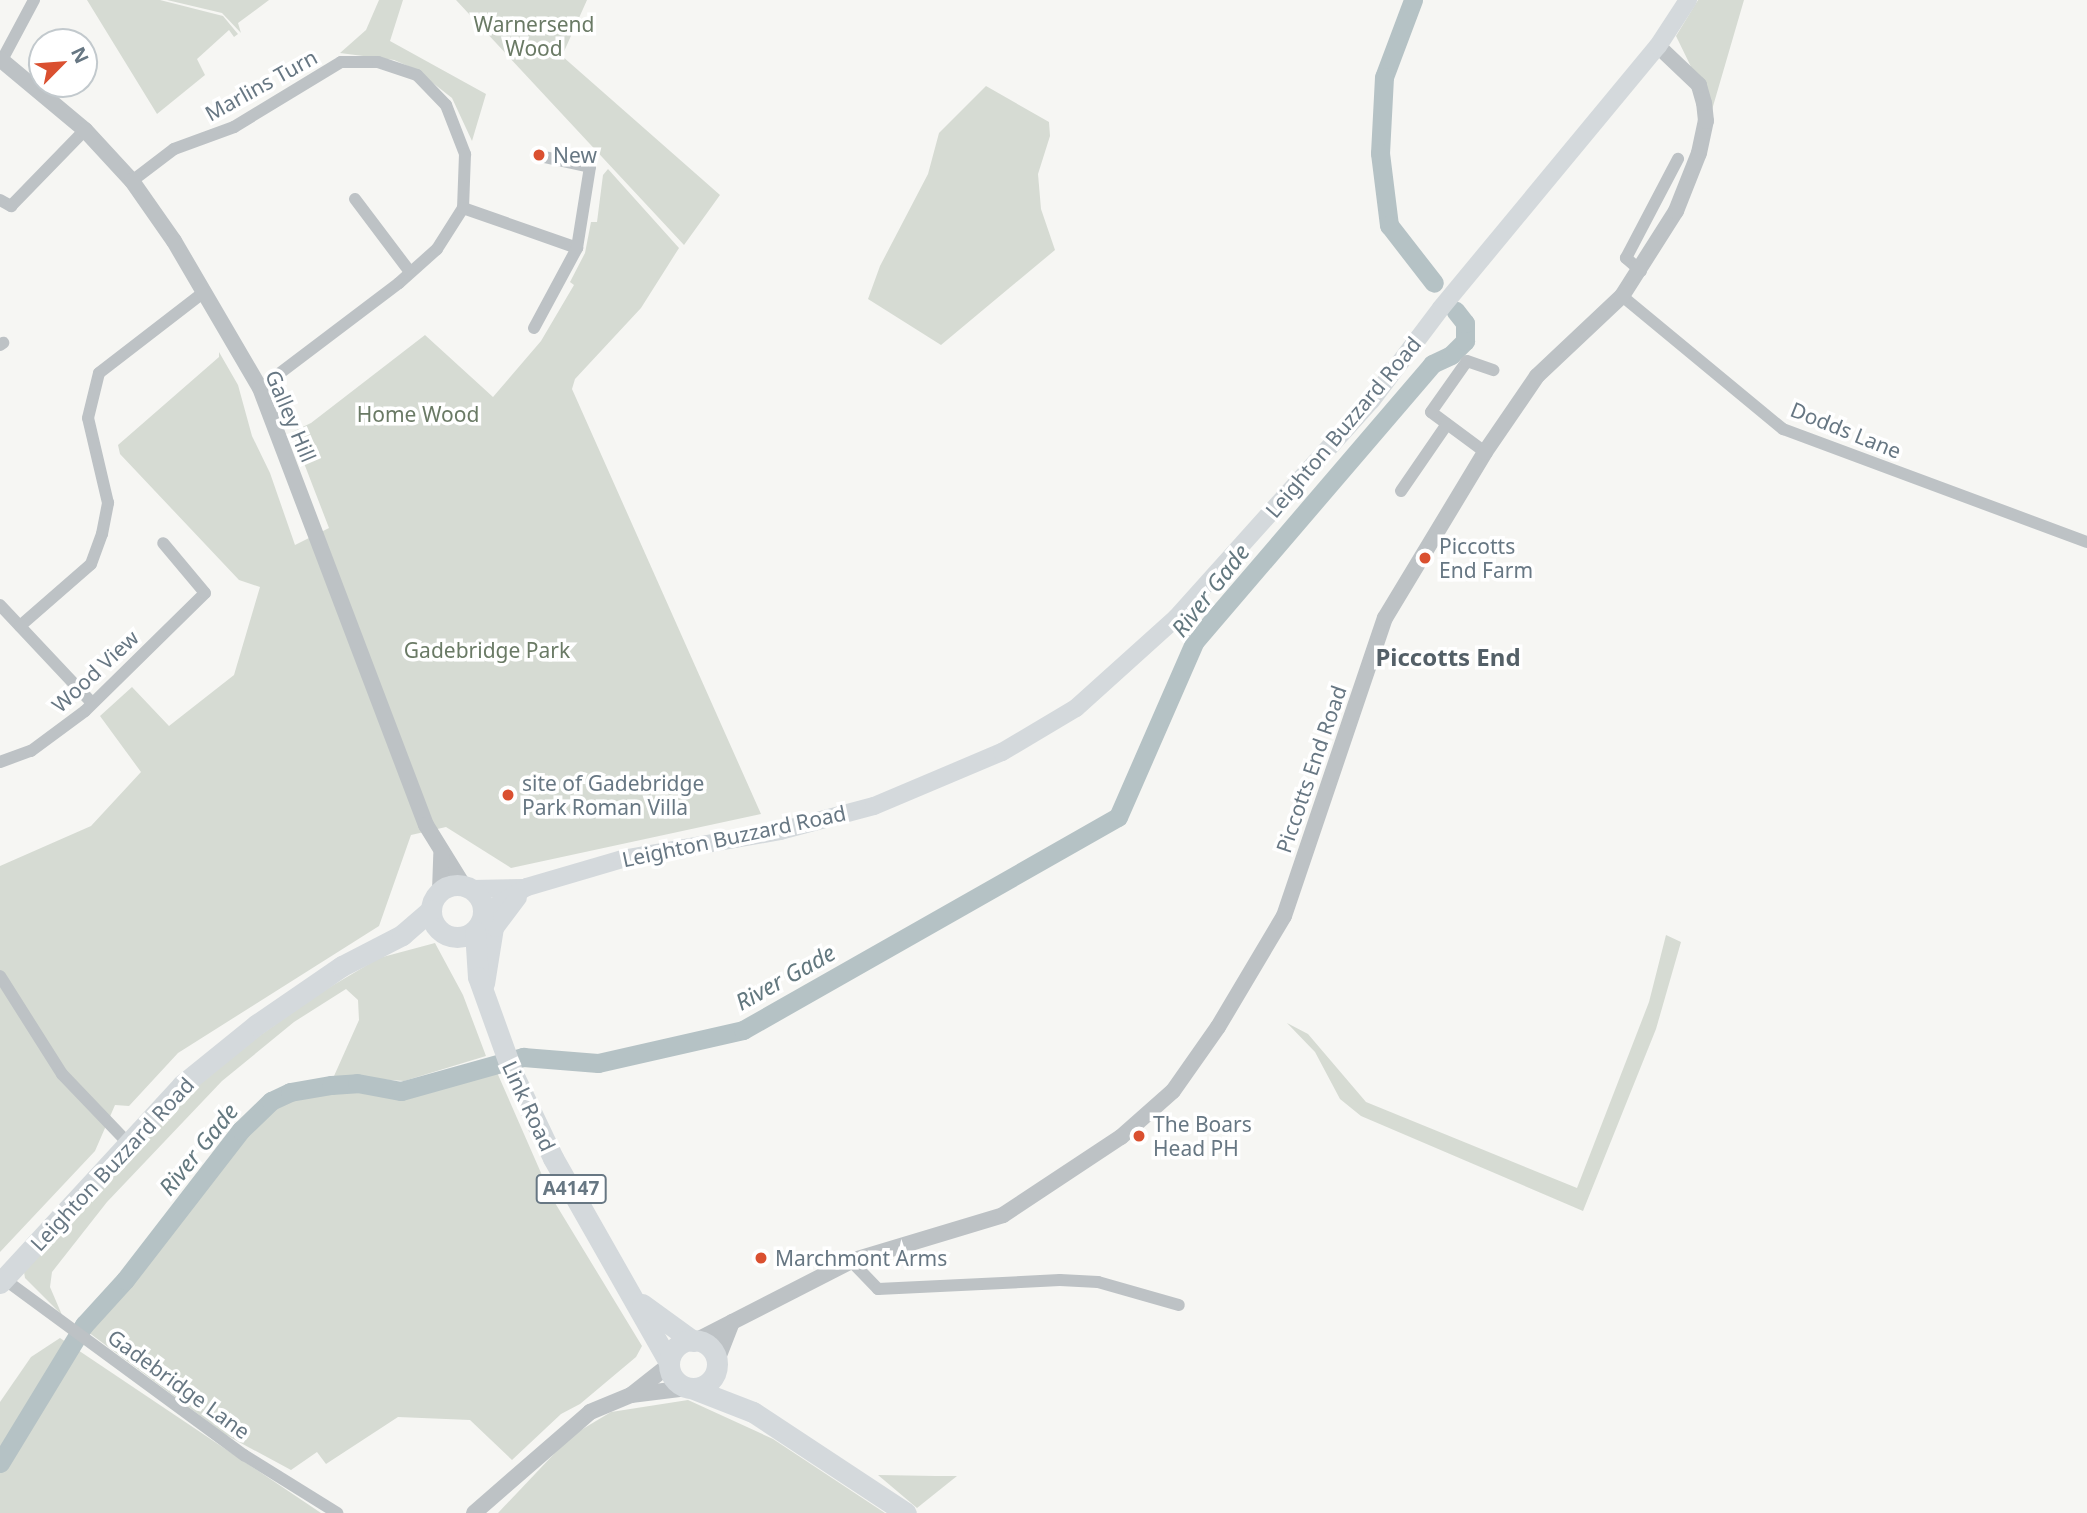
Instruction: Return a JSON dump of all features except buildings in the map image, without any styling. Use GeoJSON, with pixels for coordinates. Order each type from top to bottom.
{"type":"FeatureCollection","features":[{"type":"Feature","properties":{"kind":"main road","name":"Leighton Buzzard Road"},"geometry":{"type":"LineString","coordinates":[[468,887],[527,887],[622,859],[780,831],[874,806],[1002,752],[1076,708],[1176,618],[1371,401],[1441,308],[1658,46],[1688,0]]}},
{"type":"Feature","properties":{"kind":"main road"},"geometry":{"type":"LineString","coordinates":[[435,900],[468,887],[480,922]]}},
{"type":"Feature","properties":{"kind":"main road","name":"Leighton Buzzard Road"},"geometry":{"type":"LineString","coordinates":[[402,935],[445,934],[480,922],[527,887]]}},
{"type":"Feature","properties":{"kind":"main road"},"geometry":{"type":"LineString","coordinates":[[486,1003],[495,928],[527,887]]}},
{"type":"Feature","properties":{"kind":"main road","name":"Leighton Buzzard Road"},"geometry":{"type":"LineString","coordinates":[[2,1281],[182,1085],[256,1025],[342,966],[402,935],[435,900]]}},
{"type":"Feature","properties":{"kind":"main road","name":"Link Road"},"geometry":{"type":"LineString","coordinates":[[435,900],[445,934],[478,977]]}},
{"type":"Feature","properties":{"kind":"main road","name":"Link Road"},"geometry":{"type":"LineString","coordinates":[[480,922],[478,977],[497,1036],[513,1074],[553,1158],[637,1301],[677,1382],[753,1412],[906,1513]]}},
{"type":"Feature","properties":{"kind":"main road","name":"Link Road"},"geometry":{"type":"LineString","coordinates":[[637,1301],[710,1348],[728,1386],[753,1412]]}},
{"type":"Feature","properties":{"kind":"main road"},"geometry":{"type":"LineString","coordinates":[[669,1363],[677,1346],[694,1340]]}},
{"type":"Feature","properties":{"kind":"main road"},"geometry":{"type":"LineString","coordinates":[[690,1388],[709,1382],[716,1364]]}},
{"type":"Feature","properties":{"kind":"street"},"geometry":{"type":"LineString","coordinates":[[1,59],[34,0]]}},
{"type":"Feature","properties":{"kind":"street","name":"Piccotts End Road"},"geometry":{"type":"LineString","coordinates":[[694,1340],[851,1261],[1003,1215],[1121,1138],[1173,1091],[1284,916],[1385,618],[1485,452],[1537,376],[1622,296],[1641,271],[1676,211],[1706,121],[1699,85],[1658,46]]}},
{"type":"Feature","properties":{"kind":"street","name":"Galley Hill"},"geometry":{"type":"LineString","coordinates":[[1,59],[85,130],[132,181],[205,292],[260,388],[441,854],[468,887]]}},
{"type":"Feature","properties":{"kind":"street","name":"Marlins Turn"},"geometry":{"type":"LineString","coordinates":[[132,181],[174,149],[234,127],[341,62],[378,62],[417,75],[446,105],[465,154],[463,208]]}},
{"type":"Feature","properties":{"kind":"street"},"geometry":{"type":"LineString","coordinates":[[0,200],[11,206],[85,130]]}},
{"type":"Feature","properties":{"kind":"street"},"geometry":{"type":"LineString","coordinates":[[534,328],[577,247],[590,167],[545,157]]}},
{"type":"Feature","properties":{"kind":"street"},"geometry":{"type":"LineString","coordinates":[[1641,271],[1626,258],[1678,159]]}},
{"type":"Feature","properties":{"kind":"street"},"geometry":{"type":"LineString","coordinates":[[355,199],[410,272]]}},
{"type":"Feature","properties":{"kind":"street"},"geometry":{"type":"LineString","coordinates":[[260,388],[437,249],[463,208],[577,247]]}},
{"type":"Feature","properties":{"kind":"street"},"geometry":{"type":"LineString","coordinates":[[20,625],[90,564],[102,534],[108,503],[88,418],[99,373],[205,292]]}},
{"type":"Feature","properties":{"kind":"street","name":"Dodds Lane"},"geometry":{"type":"LineString","coordinates":[[1622,296],[1783,429],[2087,542]]}},
{"type":"Feature","properties":{"kind":"street"},"geometry":{"type":"LineString","coordinates":[[1485,452],[1431,412],[1467,361],[1493,370]]}},
{"type":"Feature","properties":{"kind":"street"},"geometry":{"type":"LineString","coordinates":[[1401,491],[1447,424]]}},
{"type":"Feature","properties":{"kind":"street","name":"Wood View"},"geometry":{"type":"LineString","coordinates":[[0,762],[31,751],[91,702],[205,593],[163,543]]}},
{"type":"Feature","properties":{"kind":"street"},"geometry":{"type":"LineString","coordinates":[[0,605],[91,702]]}},
{"type":"Feature","properties":{"kind":"street","name":"Galley Hill"},"geometry":{"type":"LineString","coordinates":[[435,900],[441,854]]}},
{"type":"Feature","properties":{"kind":"street"},"geometry":{"type":"LineString","coordinates":[[0,976],[62,1074],[127,1142]]}},
{"type":"Feature","properties":{"kind":"street"},"geometry":{"type":"LineString","coordinates":[[851,1261],[878,1289],[1060,1279],[1098,1282],[1179,1305]]}},
{"type":"Feature","properties":{"kind":"street","name":"Gadebridge Lane"},"geometry":{"type":"LineString","coordinates":[[2,1281],[67,1325],[244,1455],[337,1513]]}},
{"type":"Feature","properties":{"kind":"street"},"geometry":{"type":"LineString","coordinates":[[716,1364],[732,1322]]}},
{"type":"Feature","properties":{"kind":"street"},"geometry":{"type":"LineString","coordinates":[[631,1395],[669,1363]]}},
{"type":"Feature","properties":{"kind":"street"},"geometry":{"type":"LineString","coordinates":[[474,1513],[590,1412],[631,1395],[690,1388]]}},
{"type":"Feature","properties":{"kind":"green space"},"geometry":{"type":"Polygon","coordinates":[[[87,0],[160,0],[223,16],[238,34],[234,37],[229,30],[197,59],[205,75],[157,114],[87,0]]]}},
{"type":"Feature","properties":{"kind":"green space"},"geometry":{"type":"Polygon","coordinates":[[[167,0],[269,0],[238,23],[241,33],[222,13],[167,0]]]}},
{"type":"Feature","properties":{"kind":"green space"},"geometry":{"type":"Polygon","coordinates":[[[379,0],[403,0],[390,41],[486,94],[472,141],[452,98],[415,69],[394,60],[340,53],[366,30],[379,0]]]}},
{"type":"Feature","properties":{"kind":"green space","name":"Warnersend Wood"},"geometry":{"type":"Polygon","coordinates":[[[456,0],[587,0],[562,56],[720,195],[684,245],[456,0]]]}},
{"type":"Feature","properties":{"kind":"green space"},"geometry":{"type":"Polygon","coordinates":[[[1698,0],[1744,0],[1709,120],[1696,77],[1676,36],[1698,0]]]}},
{"type":"Feature","properties":{"kind":"green space"},"geometry":{"type":"Polygon","coordinates":[[[986,86],[1049,122],[1050,136],[1038,174],[1041,209],[1055,250],[941,345],[868,299],[880,266],[928,174],[939,133],[986,86]]]}},
{"type":"Feature","properties":{"kind":"green space","name":"Gadebridge Park"},"geometry":{"type":"Polygon","coordinates":[[[608,169],[679,248],[641,308],[575,379],[572,389],[761,814],[511,868],[446,827],[411,835],[379,926],[178,1053],[129,1106],[115,1105],[95,1151],[0,1252],[0,866],[91,826],[141,772],[100,716],[132,687],[169,726],[234,675],[260,587],[239,580],[120,454],[118,445],[219,357],[219,352],[238,385],[252,436],[270,473],[295,545],[329,528],[292,432],[311,423],[425,335],[493,397],[541,341],[574,285],[570,282],[585,253],[591,222],[597,222],[603,175],[608,169]]]}},
{"type":"Feature","properties":{"kind":"green space"},"geometry":{"type":"Polygon","coordinates":[[[1666,935],[1681,942],[1656,1029],[1583,1211],[1361,1116],[1340,1099],[1315,1052],[1287,1023],[1308,1034],[1366,1102],[1577,1188],[1649,1002],[1666,935]]]}},
{"type":"Feature","properties":{"kind":"green space"},"geometry":{"type":"Polygon","coordinates":[[[435,943],[463,995],[486,1056],[404,1081],[334,1076],[359,1020],[358,1000],[346,989],[294,1022],[222,1081],[107,1202],[52,1272],[50,1287],[62,1315],[25,1278],[24,1272],[134,1143],[214,1068],[320,993],[379,958],[435,943]]]}},
{"type":"Feature","properties":{"kind":"green space"},"geometry":{"type":"Polygon","coordinates":[[[492,1061],[552,1198],[642,1346],[636,1357],[580,1404],[561,1414],[512,1460],[470,1420],[398,1417],[326,1464],[317,1452],[291,1470],[226,1435],[84,1329],[111,1303],[239,1137],[269,1109],[313,1092],[351,1089],[394,1099],[410,1097],[494,1067],[492,1061]]]}},
{"type":"Feature","properties":{"kind":"green space"},"geometry":{"type":"Polygon","coordinates":[[[60,1338],[321,1513],[0,1513],[0,1402],[31,1357],[60,1338]]]}},
{"type":"Feature","properties":{"kind":"green space"},"geometry":{"type":"Polygon","coordinates":[[[688,1400],[773,1439],[885,1513],[498,1513],[571,1436],[611,1412],[688,1400]]]}},
{"type":"Feature","properties":{"kind":"green space"},"geometry":{"type":"Polygon","coordinates":[[[878,1475],[936,1476],[957,1476],[917,1508],[878,1475]]]}},
{"type":"Feature","properties":{"kind":"waterway","name":"River Gade"},"geometry":{"type":"LineString","coordinates":[[1413,0],[1384,77],[1380,153],[1389,225],[1434,283]]}},
{"type":"Feature","properties":{"kind":"waterway","name":"River Gade"},"geometry":{"type":"LineString","coordinates":[[0,1463],[84,1325],[125,1280],[241,1130],[271,1101],[290,1092],[331,1085],[357,1083],[401,1091],[523,1057],[598,1063],[743,1030],[1118,817],[1195,641],[1432,364],[1451,355],[1465,341],[1465,323],[1455,310]]}},
{"type":"Feature","properties":{"kind":"place","name":"New"},"geometry":{"type":"Point","coordinates":[539,155]}},
{"type":"Feature","properties":{"kind":"place","name":"Piccotts End Farm"},"geometry":{"type":"Point","coordinates":[1425,558]}},
{"type":"Feature","properties":{"kind":"place","name":"site of Gadebridge Park Roman Villa"},"geometry":{"type":"Point","coordinates":[508,795]}},
{"type":"Feature","properties":{"kind":"place","name":"The Boars Head PH"},"geometry":{"type":"Point","coordinates":[1139,1136]}},
{"type":"Feature","properties":{"kind":"place","name":"Marchmont Arms"},"geometry":{"type":"Point","coordinates":[761,1258]}},
{"type":"Feature","properties":{"kind":"district","name":"Piccotts End"},"geometry":{"type":"Point","coordinates":[1448,657]}},
{"type":"Feature","properties":{"kind":"park label","name":"Home Wood"},"geometry":{"type":"Point","coordinates":[418,414]}}]}
